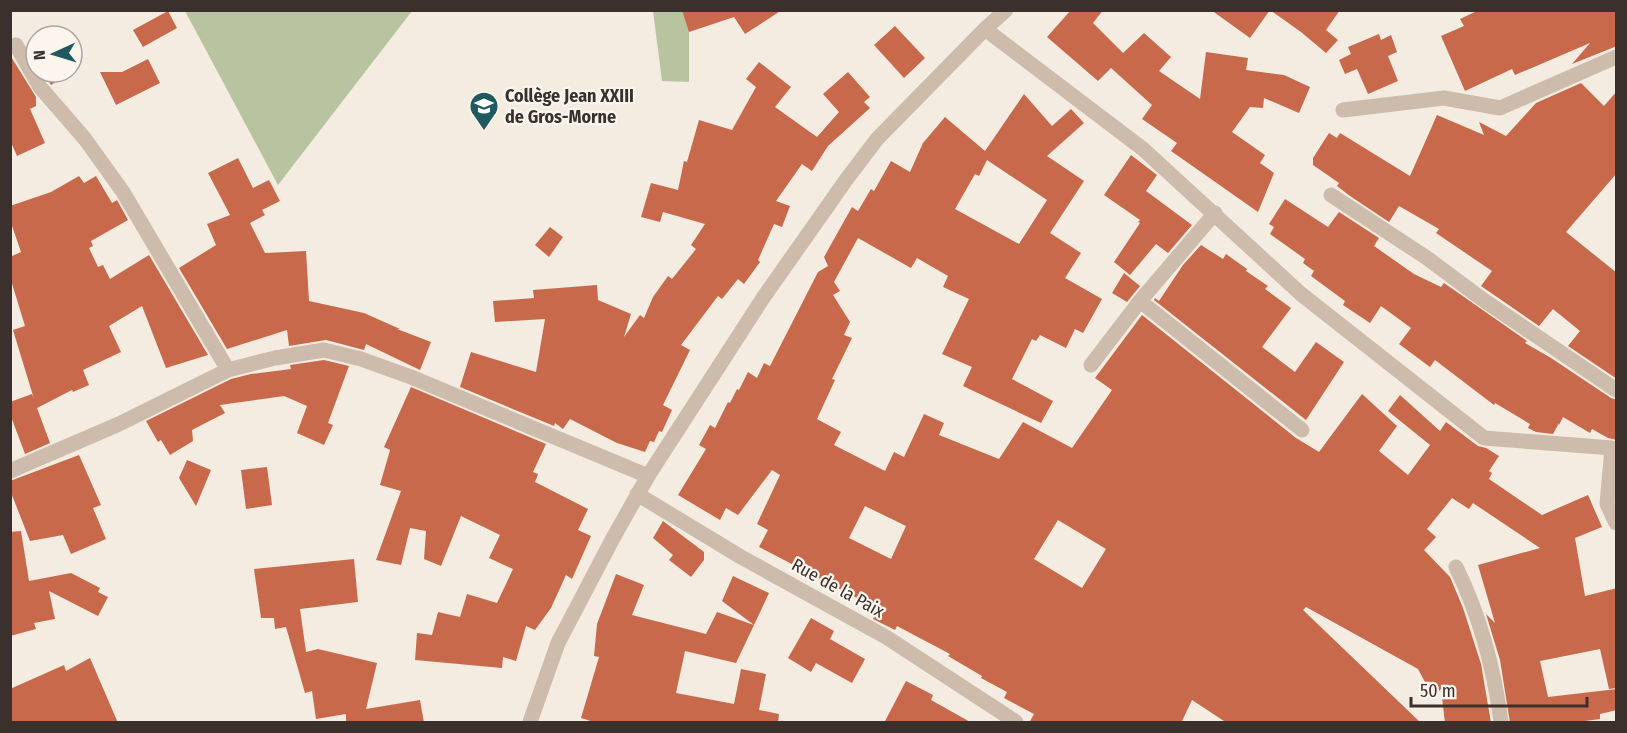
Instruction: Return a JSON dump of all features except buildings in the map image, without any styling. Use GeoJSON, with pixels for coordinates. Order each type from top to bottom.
{"type":"FeatureCollection","features":[{"type":"Feature","properties":{"kind":"street"},"geometry":{"type":"LineString","coordinates":[[530,723],[558,643],[637,494],[773,282],[877,140],[1001,12]]}},
{"type":"Feature","properties":{"kind":"street"},"geometry":{"type":"LineString","coordinates":[[985,29],[1143,148],[1301,294],[1484,438],[1614,444],[1607,504],[1617,523]]}},
{"type":"Feature","properties":{"kind":"street"},"geometry":{"type":"LineString","coordinates":[[16,45],[40,87],[85,139],[123,192],[228,370]]}},
{"type":"Feature","properties":{"kind":"street"},"geometry":{"type":"LineString","coordinates":[[1343,110],[1444,98],[1500,108],[1617,57]]}},
{"type":"Feature","properties":{"kind":"street"},"geometry":{"type":"LineString","coordinates":[[1331,195],[1427,258],[1482,299],[1617,390]]}},
{"type":"Feature","properties":{"kind":"street"},"geometry":{"type":"LineString","coordinates":[[1091,365],[1140,301],[1215,213]]}},
{"type":"Feature","properties":{"kind":"street"},"geometry":{"type":"LineString","coordinates":[[1140,301],[1302,430]]}},
{"type":"Feature","properties":{"kind":"street"},"geometry":{"type":"LineString","coordinates":[[10,471],[119,424],[228,370],[275,358],[324,350],[361,359],[411,377],[648,476]]}},
{"type":"Feature","properties":{"kind":"street","name":"Rue de la Paix"},"geometry":{"type":"LineString","coordinates":[[637,494],[741,557],[886,637],[1016,723]]}},
{"type":"Feature","properties":{"kind":"street"},"geometry":{"type":"LineString","coordinates":[[1456,567],[1480,624],[1497,692],[1501,723]]}},
{"type":"Feature","properties":{"kind":"green space"},"geometry":{"type":"Polygon","coordinates":[[[185,11],[412,11],[278,185],[185,11]]]}},
{"type":"Feature","properties":{"kind":"green space"},"geometry":{"type":"Polygon","coordinates":[[[653,11],[689,11],[689,82],[662,81],[653,11]]]}},
{"type":"Feature","properties":{"kind":"place","name":"Collège Jean XXIII de Gros-Morne"},"geometry":{"type":"Point","coordinates":[484,132]}}]}
